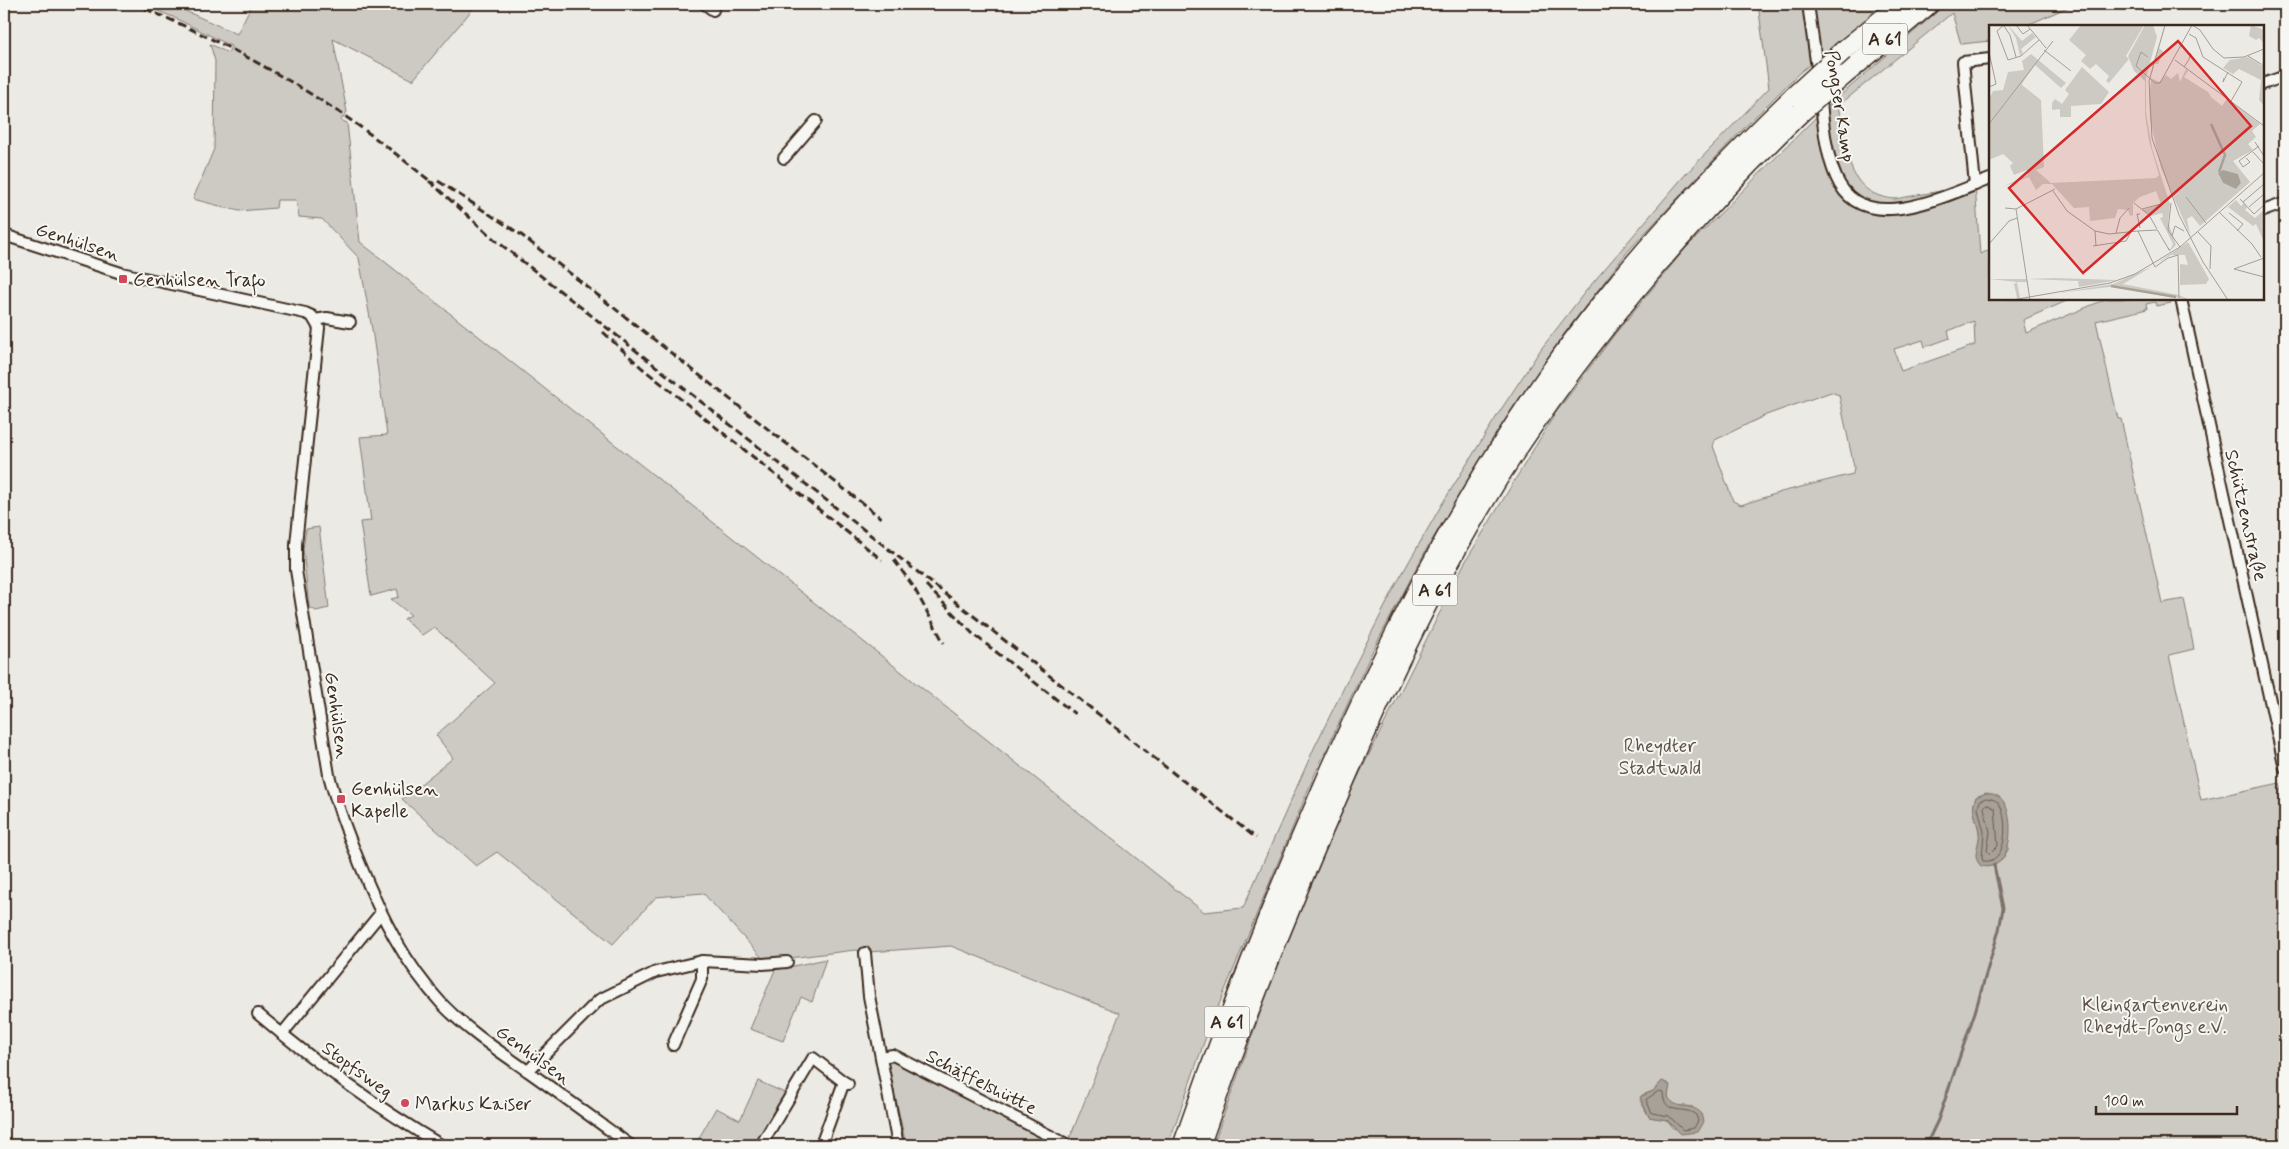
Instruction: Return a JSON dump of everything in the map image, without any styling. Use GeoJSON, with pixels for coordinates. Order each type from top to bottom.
{"type":"FeatureCollection","features":[{"type":"Feature","properties":{"kind":"highway","name":"A 61"},"geometry":{"type":"LineString","coordinates":[[1200,1145],[1244,1026],[1339,794],[1417,625],[1479,511],[1517,449],[1597,336],[1652,268],[1844,51],[1901,4]]}},
{"type":"Feature","properties":{"kind":"highway","name":"A 61"},"geometry":{"type":"LineString","coordinates":[[1182,1145],[1227,1021],[1304,831],[1377,670],[1426,573],[1465,504],[1554,368],[1615,286],[1725,162],[1797,104],[1843,76],[1906,20],[1929,4]]}},
{"type":"Feature","properties":{"kind":"street","name":"Pongser Kamp"},"geometry":{"type":"LineString","coordinates":[[1808,4],[1827,144],[1834,175],[1845,192],[1862,205],[1872,209],[1893,211],[1989,179]]}},
{"type":"Feature","properties":{"kind":"street"},"geometry":{"type":"LineString","coordinates":[[1974,185],[1963,62],[1989,59]]}},
{"type":"Feature","properties":{"kind":"street"},"geometry":{"type":"LineString","coordinates":[[2264,84],[2285,76]]}},
{"type":"Feature","properties":{"kind":"street"},"geometry":{"type":"LineString","coordinates":[[784,158],[816,121]]}},
{"type":"Feature","properties":{"kind":"street"},"geometry":{"type":"LineString","coordinates":[[2264,212],[2284,202]]}},
{"type":"Feature","properties":{"kind":"street","name":"Genhülsen"},"geometry":{"type":"LineString","coordinates":[[4,235],[121,273],[305,313],[316,320],[319,328],[296,544],[296,570],[329,775],[339,810],[380,914],[409,964],[443,1004],[491,1046],[630,1145]]}},
{"type":"Feature","properties":{"kind":"street","name":"Schützenstraße"},"geometry":{"type":"LineString","coordinates":[[2181,300],[2285,768]]}},
{"type":"Feature","properties":{"kind":"street","name":"Genhülsen"},"geometry":{"type":"LineString","coordinates":[[316,320],[327,318],[350,322]]}},
{"type":"Feature","properties":{"kind":"street"},"geometry":{"type":"LineString","coordinates":[[282,1034],[380,914]]}},
{"type":"Feature","properties":{"kind":"street"},"geometry":{"type":"LineString","coordinates":[[865,953],[868,996],[898,1145]]}},
{"type":"Feature","properties":{"kind":"street"},"geometry":{"type":"LineString","coordinates":[[528,1071],[600,1000],[656,972],[702,961],[763,964],[788,962]]}},
{"type":"Feature","properties":{"kind":"street"},"geometry":{"type":"LineString","coordinates":[[673,1045],[702,979],[702,961]]}},
{"type":"Feature","properties":{"kind":"street","name":"Stopfsweg"},"geometry":{"type":"LineString","coordinates":[[258,1014],[329,1072],[376,1106],[441,1145]]}},
{"type":"Feature","properties":{"kind":"street","name":"Schäffelshütte"},"geometry":{"type":"LineString","coordinates":[[881,1057],[893,1055],[1066,1144]]}},
{"type":"Feature","properties":{"kind":"street"},"geometry":{"type":"LineString","coordinates":[[761,1145],[813,1058],[846,1083],[821,1145]]}},
{"type":"Feature","properties":{"kind":"green space"},"geometry":{"type":"Polygon","coordinates":[[[141,4],[170,4],[237,34],[252,4],[477,4],[413,80],[333,39],[347,112],[341,120],[347,123],[360,242],[1204,912],[1243,908],[1315,746],[1398,581],[1442,504],[1541,349],[1585,292],[1684,176],[1769,88],[1758,4],[1886,4],[1799,73],[1738,134],[1628,251],[1564,334],[1502,425],[1426,550],[1372,652],[1314,776],[1208,1031],[1168,1145],[1067,1145],[1120,1013],[951,946],[869,952],[855,950],[765,961],[703,893],[656,897],[613,944],[497,852],[476,866],[402,799],[453,758],[436,735],[495,683],[434,627],[422,635],[404,619],[411,615],[391,599],[399,597],[397,589],[371,596],[360,522],[371,521],[360,437],[387,435],[372,329],[359,258],[322,219],[299,217],[296,200],[277,200],[276,208],[239,211],[193,199],[214,149],[215,61],[210,44],[228,53],[231,46],[173,17],[141,4]]]}},
{"type":"Feature","properties":{"kind":"green space","name":"Rheydter Stadtwald"},"geometry":{"type":"Polygon","coordinates":[[[1946,4],[2075,4],[2027,25],[1989,25],[1989,41],[1961,44],[1952,13],[1838,106],[1851,166],[1857,178],[1866,188],[1878,195],[1895,199],[1975,185],[1980,254],[1989,250],[1989,300],[2069,300],[2023,320],[2026,333],[2104,300],[2170,300],[2171,303],[2156,306],[2155,302],[2146,304],[2147,309],[2096,321],[2118,419],[2121,419],[2162,603],[2184,599],[2194,649],[2169,655],[2201,800],[2280,783],[2285,805],[2285,1145],[1213,1145],[1311,871],[1464,564],[1555,414],[1614,335],[1685,249],[1819,114],[1946,4]],[[1974,321],[1948,331],[1950,338],[1925,347],[1923,340],[1894,349],[1901,371],[1975,345],[1974,321]],[[1831,392],[1766,415],[1715,440],[1713,446],[1733,501],[1741,505],[1781,492],[1853,474],[1854,467],[1839,395],[1831,392]],[[1981,795],[1976,797],[1974,802],[1979,835],[1977,860],[1993,866],[2002,860],[2009,848],[1981,795]],[[1662,1081],[1653,1091],[1642,1095],[1640,1100],[1649,1117],[1667,1120],[1674,1129],[1693,1107],[1671,1102],[1668,1094],[1669,1084],[1662,1081]]]}},
{"type":"Feature","properties":{"kind":"green space"},"geometry":{"type":"Polygon","coordinates":[[[319,527],[329,608],[316,611],[309,607],[303,549],[306,529],[319,527]]]}},
{"type":"Feature","properties":{"kind":"green space"},"geometry":{"type":"Polygon","coordinates":[[[826,959],[812,1002],[801,997],[783,1041],[750,1029],[775,970],[826,959]]]}},
{"type":"Feature","properties":{"kind":"green space"},"geometry":{"type":"Polygon","coordinates":[[[895,1059],[1067,1145],[906,1145],[888,1063],[895,1059]]]}},
{"type":"Feature","properties":{"kind":"green space"},"geometry":{"type":"Polygon","coordinates":[[[758,1081],[787,1094],[758,1145],[695,1145],[716,1108],[740,1120],[758,1081]]]}},
{"type":"Feature","properties":{"kind":"water"},"geometry":{"type":"Polygon","coordinates":[[[1986,793],[1996,795],[2007,808],[2010,830],[2006,853],[2000,861],[1992,866],[1981,866],[1976,858],[1979,832],[1974,815],[1974,802],[1976,797],[1986,793]]]}},
{"type":"Feature","properties":{"kind":"water"},"geometry":{"type":"Polygon","coordinates":[[[1662,1081],[1670,1085],[1668,1097],[1672,1102],[1697,1109],[1701,1113],[1703,1122],[1697,1132],[1681,1134],[1667,1120],[1649,1117],[1640,1097],[1653,1091],[1662,1081]]]}},
{"type":"Feature","properties":{"kind":"waterway"},"geometry":{"type":"LineString","coordinates":[[1926,1145],[1938,1120],[1975,1012],[1999,930],[2003,908],[1994,865]]}},
{"type":"Feature","properties":{"kind":"railway"},"geometry":{"type":"LineString","coordinates":[[134,4],[217,42],[298,86],[360,127],[434,184]]}},
{"type":"Feature","properties":{"kind":"railway"},"geometry":{"type":"LineString","coordinates":[[429,181],[494,239],[1256,838]]}},
{"type":"Feature","properties":{"kind":"railway"},"geometry":{"type":"LineString","coordinates":[[438,181],[520,234],[881,518]]}},
{"type":"Feature","properties":{"kind":"railway"},"geometry":{"type":"LineString","coordinates":[[603,332],[642,368],[882,560]]}},
{"type":"Feature","properties":{"kind":"railway"},"geometry":{"type":"LineString","coordinates":[[894,560],[913,586],[944,643]]}},
{"type":"Feature","properties":{"kind":"railway"},"geometry":{"type":"LineString","coordinates":[[926,585],[972,633],[1075,714]]}},
{"type":"Feature","properties":{"kind":"place","name":"Genhülsen Trafo"},"geometry":{"type":"Point","coordinates":[123,279]}},
{"type":"Feature","properties":{"kind":"place","name":"Genhülsen Kapelle"},"geometry":{"type":"Point","coordinates":[341,799]}},
{"type":"Feature","properties":{"kind":"place","name":"Markus Kaiser"},"geometry":{"type":"Point","coordinates":[405,1103]}},
{"type":"Feature","properties":{"kind":"park label","name":"Kleingartenverein Rheydt-Pongs e.V."},"geometry":{"type":"Point","coordinates":[2155,1015]}}]}
